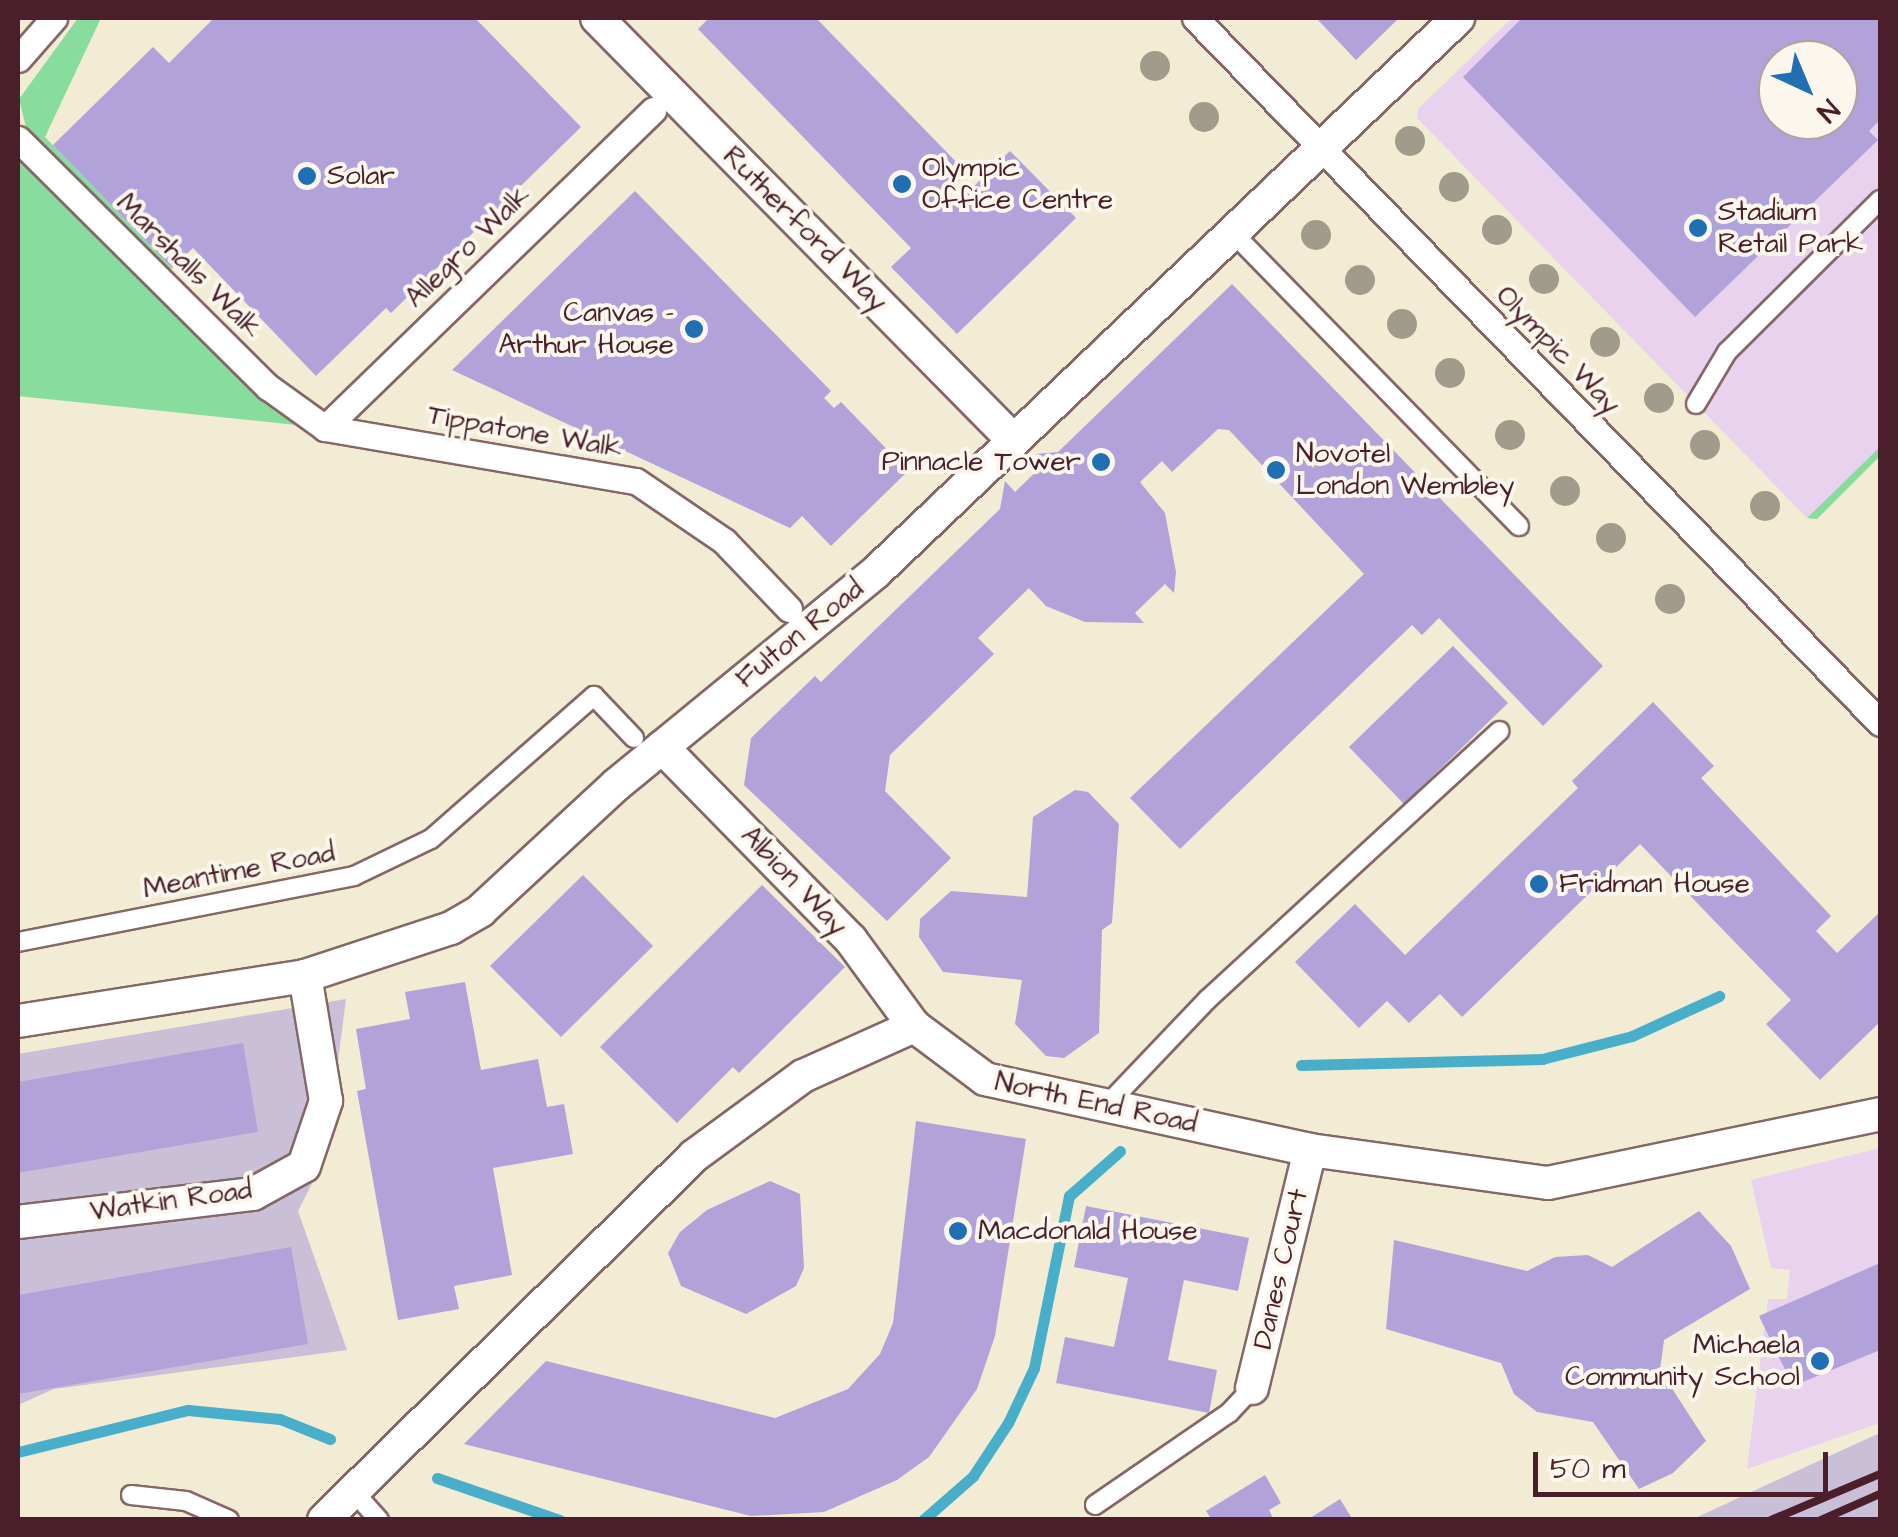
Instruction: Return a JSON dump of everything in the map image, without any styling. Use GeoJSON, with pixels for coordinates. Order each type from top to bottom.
{"type":"FeatureCollection","features":[{"type":"Feature","properties":{"kind":"street"},"geometry":{"type":"LineString","coordinates":[[18,59],[54,18]]}},
{"type":"Feature","properties":{"kind":"street","name":"Rutherford Way"},"geometry":{"type":"LineString","coordinates":[[596,18],[1013,440]]}},
{"type":"Feature","properties":{"kind":"street","name":"Olympic Way"},"geometry":{"type":"LineString","coordinates":[[1194,18],[1880,723]]}},
{"type":"Feature","properties":{"kind":"street","name":"Fulton Road"},"geometry":{"type":"LineString","coordinates":[[18,1021],[305,976],[451,928],[480,911],[648,742],[876,572],[1458,18]]}},
{"type":"Feature","properties":{"kind":"street","name":"Allegro Walk"},"geometry":{"type":"LineString","coordinates":[[325,428],[654,110]]}},
{"type":"Feature","properties":{"kind":"street","name":"Marshalls Walk"},"geometry":{"type":"LineString","coordinates":[[18,139],[268,387],[325,428]]}},
{"type":"Feature","properties":{"kind":"street","name":"Tippatone Walk"},"geometry":{"type":"LineString","coordinates":[[325,428],[636,481],[724,542],[788,609]]}},
{"type":"Feature","properties":{"kind":"street","name":"Albion Way"},"geometry":{"type":"LineString","coordinates":[[648,742],[851,940],[914,1026]]}},
{"type":"Feature","properties":{"kind":"street","name":"Watkin Road"},"geometry":{"type":"LineString","coordinates":[[18,1222],[254,1194],[304,1166],[326,1102],[305,976]]}},
{"type":"Feature","properties":{"kind":"street"},"geometry":{"type":"LineString","coordinates":[[324,1520],[694,1156],[803,1076],[914,1026]]}},
{"type":"Feature","properties":{"kind":"street","name":"North End Road"},"geometry":{"type":"LineString","coordinates":[[914,1026],[985,1079],[1310,1150],[1548,1183],[1880,1114]]}},
{"type":"Feature","properties":{"kind":"street","name":"Danes Court"},"geometry":{"type":"LineString","coordinates":[[1252,1388],[1310,1150]]}},
{"type":"Feature","properties":{"kind":"lane"},"geometry":{"type":"LineString","coordinates":[[1696,404],[1727,352],[1880,200]]}},
{"type":"Feature","properties":{"kind":"lane"},"geometry":{"type":"LineString","coordinates":[[1232,232],[1519,526]]}},
{"type":"Feature","properties":{"kind":"lane","name":"Meantime Road"},"geometry":{"type":"LineString","coordinates":[[18,942],[354,876],[430,839],[594,696],[648,742]]}},
{"type":"Feature","properties":{"kind":"lane"},"geometry":{"type":"LineString","coordinates":[[1107,1105],[1208,999],[1500,731]]}},
{"type":"Feature","properties":{"kind":"lane"},"geometry":{"type":"LineString","coordinates":[[1096,1505],[1229,1413],[1252,1388]]}},
{"type":"Feature","properties":{"kind":"lane"},"geometry":{"type":"LineString","coordinates":[[353,1491],[379,1520]]}},
{"type":"Feature","properties":{"kind":"lane"},"geometry":{"type":"LineString","coordinates":[[131,1495],[186,1502],[228,1520]]}},
{"type":"Feature","properties":{"kind":"shaded area","name":"Stadium Retail Park"},"geometry":{"type":"Polygon","coordinates":[[[1512,18],[1880,18],[1880,456],[1817,519],[1807,518],[1417,118],[1418,109],[1512,18]]]}},
{"type":"Feature","properties":{"kind":"shaded area"},"geometry":{"type":"Polygon","coordinates":[[[346,999],[326,1156],[298,1211],[347,1350],[54,1389],[18,1405],[18,1054],[346,999]]]}},
{"type":"Feature","properties":{"kind":"shaded area","name":"Michaela Community School"},"geometry":{"type":"Polygon","coordinates":[[[1880,1148],[1880,1423],[1747,1469],[1768,1299],[1787,1299],[1790,1270],[1771,1268],[1751,1180],[1880,1148]]]}},
{"type":"Feature","properties":{"kind":"shaded area"},"geometry":{"type":"Polygon","coordinates":[[[1880,1433],[1880,1519],[1693,1519],[1851,1446],[1880,1433]]]}},
{"type":"Feature","properties":{"kind":"green space"},"geometry":{"type":"Polygon","coordinates":[[[78,18],[101,18],[45,137],[172,268],[168,272],[26,127],[19,99],[78,18]]]}},
{"type":"Feature","properties":{"kind":"green space"},"geometry":{"type":"Polygon","coordinates":[[[18,132],[325,428],[18,396],[18,132]]]}},
{"type":"Feature","properties":{"kind":"green space"},"geometry":{"type":"Polygon","coordinates":[[[1880,447],[1880,456],[1817,519],[1807,518],[1880,447]]]}},
{"type":"Feature","properties":{"kind":"building","name":"Solar"},"geometry":{"type":"Polygon","coordinates":[[[214,18],[475,18],[581,127],[391,313],[386,308],[316,376],[193,248],[172,268],[53,145],[153,47],[169,63],[214,18]]]}},
{"type":"Feature","properties":{"kind":"building","name":"Olympic Office Centre"},"geometry":{"type":"Polygon","coordinates":[[[709,18],[816,18],[967,173],[944,195],[954,206],[1010,151],[1076,218],[957,334],[891,267],[911,248],[698,29],[709,18]]]}},
{"type":"Feature","properties":{"kind":"building"},"geometry":{"type":"Polygon","coordinates":[[[1316,18],[1399,18],[1356,60],[1316,18]]]}},
{"type":"Feature","properties":{"kind":"building","name":"Stadium Retail Park"},"geometry":{"type":"Polygon","coordinates":[[[1522,18],[1880,18],[1880,120],[1869,131],[1878,140],[1695,317],[1463,77],[1522,18]]]}},
{"type":"Feature","properties":{"kind":"building"},"geometry":{"type":"Polygon","coordinates":[[[635,191],[831,391],[824,398],[834,408],[841,402],[908,471],[831,546],[802,516],[790,528],[452,370],[635,191]]]}},
{"type":"Feature","properties":{"kind":"building"},"geometry":{"type":"Polygon","coordinates":[[[1232,284],[1603,666],[1543,726],[1439,618],[1422,635],[1412,625],[1180,849],[1130,798],[1364,574],[1229,430],[1218,429],[1172,472],[1162,461],[1140,482],[1165,513],[1176,572],[1174,593],[1165,584],[1135,613],[1144,623],[1085,622],[1046,606],[1029,588],[978,638],[994,654],[890,755],[885,791],[951,858],[887,921],[744,785],[751,738],[815,676],[821,682],[1000,509],[1005,481],[1015,492],[1044,464],[1036,454],[1058,452],[1232,284]]]}},
{"type":"Feature","properties":{"kind":"building"},"geometry":{"type":"Polygon","coordinates":[[[1453,646],[1508,703],[1404,804],[1349,747],[1453,646]]]}},
{"type":"Feature","properties":{"kind":"building","name":"Fridman House"},"geometry":{"type":"Polygon","coordinates":[[[1653,702],[1714,766],[1701,778],[1831,916],[1816,931],[1837,953],[1880,912],[1880,1022],[1820,1080],[1766,1024],[1791,1000],[1640,844],[1462,1017],[1440,994],[1409,1023],[1387,1001],[1359,1028],[1295,962],[1355,904],[1405,955],[1578,788],[1572,781],[1653,702]]]}},
{"type":"Feature","properties":{"kind":"building"},"geometry":{"type":"Polygon","coordinates":[[[1075,790],[1088,792],[1119,824],[1112,923],[1102,930],[1099,1033],[1064,1058],[1046,1056],[1015,1024],[1022,980],[943,972],[919,937],[920,919],[951,891],[1027,897],[1033,817],[1075,790]]]}},
{"type":"Feature","properties":{"kind":"building"},"geometry":{"type":"Polygon","coordinates":[[[583,875],[653,946],[561,1037],[490,966],[583,875]]]}},
{"type":"Feature","properties":{"kind":"building"},"geometry":{"type":"Polygon","coordinates":[[[762,885],[845,967],[739,1073],[733,1067],[677,1123],[600,1047],[762,885]]]}},
{"type":"Feature","properties":{"kind":"building"},"geometry":{"type":"Polygon","coordinates":[[[465,982],[481,1070],[538,1059],[547,1107],[564,1104],[573,1154],[493,1168],[512,1275],[454,1286],[459,1309],[398,1320],[357,1091],[366,1089],[356,1029],[410,1019],[405,992],[465,982]]]}},
{"type":"Feature","properties":{"kind":"building"},"geometry":{"type":"Polygon","coordinates":[[[243,1043],[258,1132],[18,1173],[18,1082],[243,1043]]]}},
{"type":"Feature","properties":{"kind":"building","name":"Macdonald House"},"geometry":{"type":"Polygon","coordinates":[[[916,1121],[1026,1139],[995,1336],[977,1389],[929,1457],[897,1480],[824,1512],[751,1516],[464,1444],[546,1361],[775,1418],[848,1389],[880,1354],[893,1323],[916,1121]]]}},
{"type":"Feature","properties":{"kind":"building"},"geometry":{"type":"Polygon","coordinates":[[[770,1181],[800,1194],[804,1268],[796,1286],[746,1314],[681,1286],[668,1253],[680,1232],[707,1210],[770,1181]]]}},
{"type":"Feature","properties":{"kind":"building"},"geometry":{"type":"Polygon","coordinates":[[[1086,1206],[1249,1238],[1238,1291],[1184,1280],[1168,1360],[1217,1370],[1209,1413],[1056,1383],[1065,1337],[1114,1347],[1128,1278],[1074,1267],[1086,1206]]]}},
{"type":"Feature","properties":{"kind":"building"},"geometry":{"type":"Polygon","coordinates":[[[1699,1211],[1731,1246],[1750,1289],[1664,1340],[1660,1370],[1706,1441],[1673,1473],[1639,1489],[1593,1422],[1537,1412],[1514,1394],[1501,1363],[1386,1329],[1394,1240],[1527,1271],[1555,1257],[1588,1255],[1612,1267],[1699,1211]]]}},
{"type":"Feature","properties":{"kind":"building"},"geometry":{"type":"Polygon","coordinates":[[[291,1247],[308,1344],[18,1394],[18,1295],[291,1247]]]}},
{"type":"Feature","properties":{"kind":"building","name":"Michaela Community School"},"geometry":{"type":"Polygon","coordinates":[[[1880,1263],[1880,1350],[1793,1386],[1759,1316],[1880,1263]]]}},
{"type":"Feature","properties":{"kind":"building"},"geometry":{"type":"Polygon","coordinates":[[[1265,1475],[1281,1503],[1269,1510],[1274,1520],[1212,1520],[1206,1511],[1265,1475]]]}},
{"type":"Feature","properties":{"kind":"building"},"geometry":{"type":"Polygon","coordinates":[[[1340,1499],[1353,1520],[1307,1520],[1340,1499]]]}},
{"type":"Feature","properties":{"kind":"waterway"},"geometry":{"type":"LineString","coordinates":[[1301,1065],[1542,1059],[1632,1036],[1719,996]]}},
{"type":"Feature","properties":{"kind":"waterway"},"geometry":{"type":"LineString","coordinates":[[923,1520],[973,1476],[1008,1423],[1034,1368],[1069,1196],[1120,1151]]}},
{"type":"Feature","properties":{"kind":"waterway"},"geometry":{"type":"LineString","coordinates":[[18,1452],[188,1410],[280,1419],[330,1439]]}},
{"type":"Feature","properties":{"kind":"waterway"},"geometry":{"type":"LineString","coordinates":[[437,1478],[560,1520]]}},
{"type":"Feature","properties":{"kind":"railway"},"geometry":{"type":"LineString","coordinates":[[1771,1520],[1880,1474]]}},
{"type":"Feature","properties":{"kind":"railway"},"geometry":{"type":"LineString","coordinates":[[1821,1520],[1880,1494]]}},
{"type":"Feature","properties":{"kind":"place","name":"Solar"},"geometry":{"type":"Point","coordinates":[307,176]}},
{"type":"Feature","properties":{"kind":"place","name":"Olympic Office Centre"},"geometry":{"type":"Point","coordinates":[902,184]}},
{"type":"Feature","properties":{"kind":"place","name":"Stadium Retail Park"},"geometry":{"type":"Point","coordinates":[1698,228]}},
{"type":"Feature","properties":{"kind":"place","name":"Canvas - Arthur House"},"geometry":{"type":"Point","coordinates":[694,329]}},
{"type":"Feature","properties":{"kind":"place","name":"Pinnacle Tower"},"geometry":{"type":"Point","coordinates":[1101,462]}},
{"type":"Feature","properties":{"kind":"place","name":"Novotel London Wembley"},"geometry":{"type":"Point","coordinates":[1276,470]}},
{"type":"Feature","properties":{"kind":"place","name":"Fridman House"},"geometry":{"type":"Point","coordinates":[1539,884]}},
{"type":"Feature","properties":{"kind":"place","name":"Macdonald House"},"geometry":{"type":"Point","coordinates":[958,1231]}},
{"type":"Feature","properties":{"kind":"place","name":"Michaela Community School"},"geometry":{"type":"Point","coordinates":[1820,1361]}}]}
